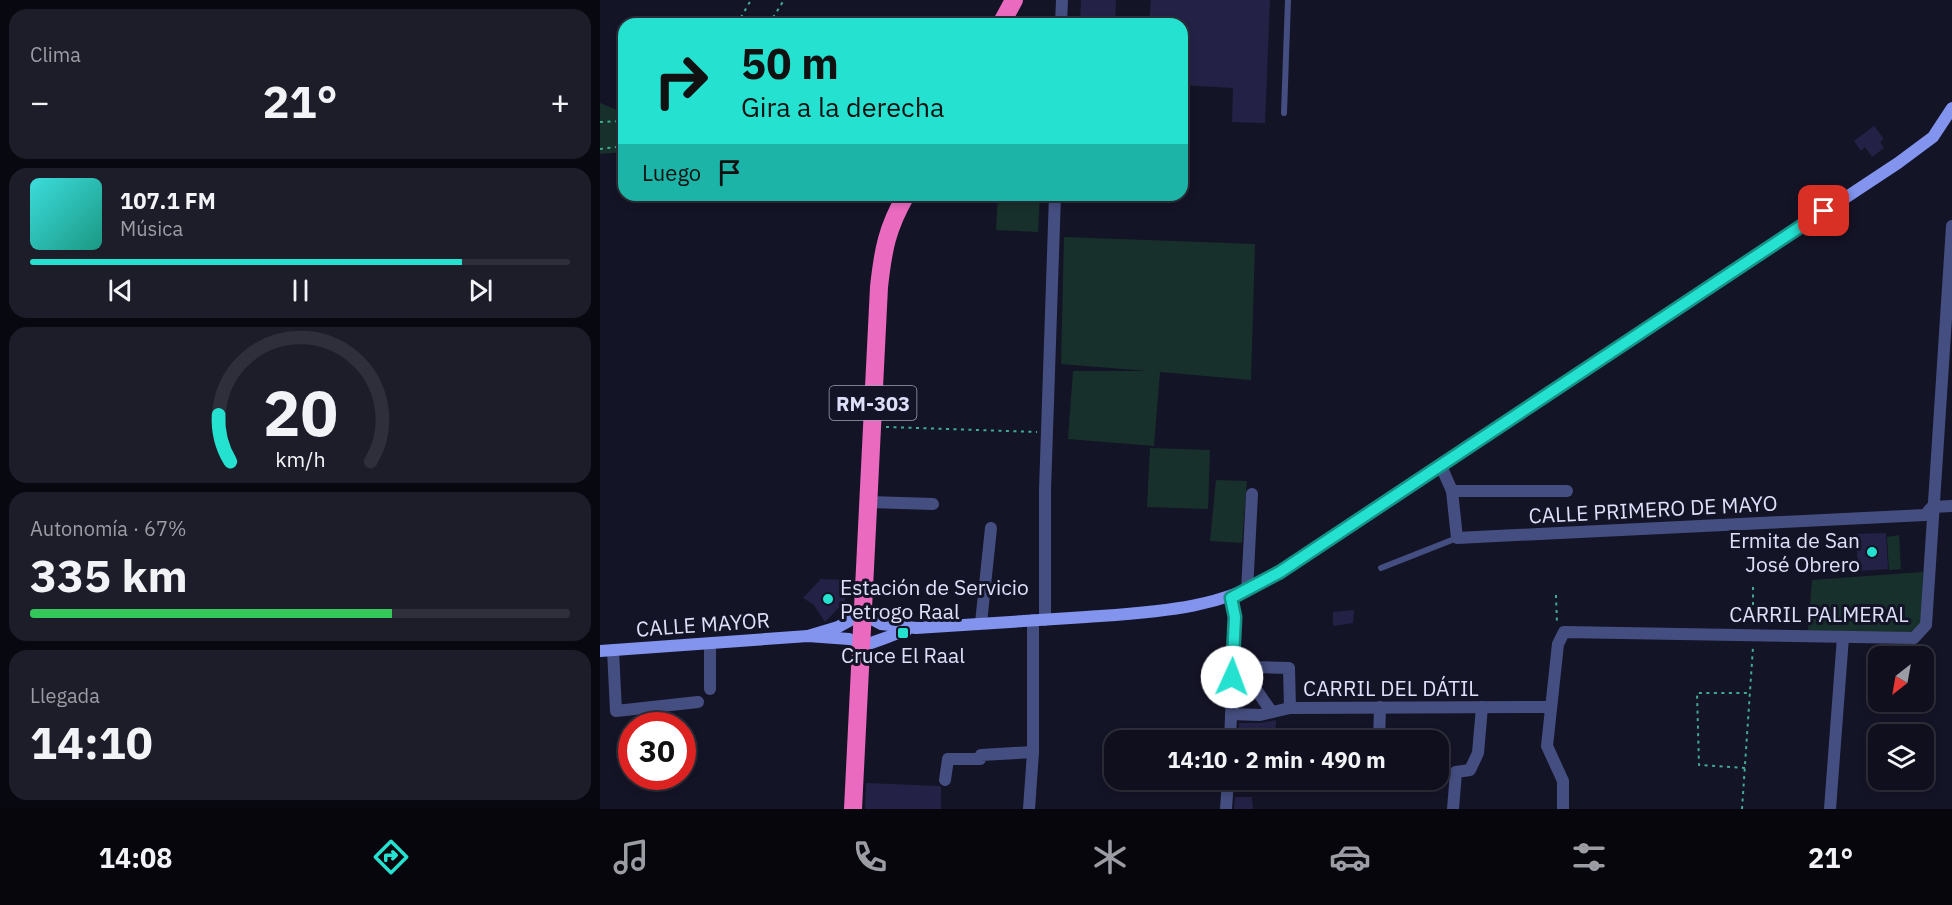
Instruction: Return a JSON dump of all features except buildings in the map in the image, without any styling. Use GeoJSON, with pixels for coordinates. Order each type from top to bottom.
{"type":"FeatureCollection","features":[{"type":"Feature","properties":{"kind":"highway"},"geometry":{"type":"LineString","coordinates":[[1004,18],[1014,0]]}},
{"type":"Feature","properties":{"kind":"highway","name":"RM-303"},"geometry":{"type":"LineString","coordinates":[[853,809],[872,426],[884,243],[891,220],[902,201]]}},
{"type":"Feature","properties":{"kind":"main road"},"geometry":{"type":"LineString","coordinates":[[861,643],[916,628],[1149,612],[1231,598],[1248,591],[1441,466],[1919,148],[1939,130],[1952,108]]}},
{"type":"Feature","properties":{"kind":"main road"},"geometry":{"type":"LineString","coordinates":[[862,620],[916,628]]}},
{"type":"Feature","properties":{"kind":"main road","name":"CALLE MAYOR"},"geometry":{"type":"LineString","coordinates":[[600,651],[808,636],[862,620]]}},
{"type":"Feature","properties":{"kind":"main road","name":"CALLE MAYOR"},"geometry":{"type":"LineString","coordinates":[[808,636],[861,643]]}},
{"type":"Feature","properties":{"kind":"street"},"geometry":{"type":"LineString","coordinates":[[1061,18],[1062,0]]}},
{"type":"Feature","properties":{"kind":"street"},"geometry":{"type":"LineString","coordinates":[[1029,809],[1047,433],[1055,201]]}},
{"type":"Feature","properties":{"kind":"street","name":"CARRIL PALMERAL"},"geometry":{"type":"LineString","coordinates":[[1558,644],[1564,632],[1914,638],[1926,625],[1928,511],[1952,226]]}},
{"type":"Feature","properties":{"kind":"street"},"geometry":{"type":"LineString","coordinates":[[1441,466],[1452,491],[1457,538]]}},
{"type":"Feature","properties":{"kind":"street"},"geometry":{"type":"LineString","coordinates":[[1452,491],[1567,491]]}},
{"type":"Feature","properties":{"kind":"street"},"geometry":{"type":"LineString","coordinates":[[1248,591],[1252,494]]}},
{"type":"Feature","properties":{"kind":"street"},"geometry":{"type":"LineString","coordinates":[[869,502],[933,504]]}},
{"type":"Feature","properties":{"kind":"street","name":"CALLE PRIMERO DE MAYO"},"geometry":{"type":"LineString","coordinates":[[1457,538],[1928,511],[1952,506]]}},
{"type":"Feature","properties":{"kind":"street"},"geometry":{"type":"LineString","coordinates":[[981,623],[991,528]]}},
{"type":"Feature","properties":{"kind":"street"},"geometry":{"type":"LineString","coordinates":[[1230,730],[1235,617],[1231,598]]}},
{"type":"Feature","properties":{"kind":"street"},"geometry":{"type":"LineString","coordinates":[[1830,809],[1843,637]]}},
{"type":"Feature","properties":{"kind":"street"},"geometry":{"type":"LineString","coordinates":[[710,644],[710,689]]}},
{"type":"Feature","properties":{"kind":"street"},"geometry":{"type":"LineString","coordinates":[[1558,644],[1547,746],[1563,781],[1563,809]]}},
{"type":"Feature","properties":{"kind":"street"},"geometry":{"type":"LineString","coordinates":[[613,650],[616,711],[698,702]]}},
{"type":"Feature","properties":{"kind":"street"},"geometry":{"type":"LineString","coordinates":[[1251,686],[1251,667],[1289,668],[1290,708]]}},
{"type":"Feature","properties":{"kind":"street"},"geometry":{"type":"LineString","coordinates":[[1232,677],[1251,686],[1264,698],[1271,711]]}},
{"type":"Feature","properties":{"kind":"street"},"geometry":{"type":"LineString","coordinates":[[1379,730],[1380,707]]}},
{"type":"Feature","properties":{"kind":"street"},"geometry":{"type":"LineString","coordinates":[[1453,809],[1456,772],[1470,770],[1478,753],[1482,707]]}},
{"type":"Feature","properties":{"kind":"street","name":"CARRIL DEL DÁTIL"},"geometry":{"type":"LineString","coordinates":[[1231,714],[1260,715],[1290,708],[1551,707]]}},
{"type":"Feature","properties":{"kind":"street"},"geometry":{"type":"LineString","coordinates":[[945,780],[948,759],[980,759],[981,754],[1033,752]]}},
{"type":"Feature","properties":{"kind":"street"},"geometry":{"type":"LineString","coordinates":[[1227,809],[1228,790]]}},
{"type":"Feature","properties":{"kind":"lane"},"geometry":{"type":"LineString","coordinates":[[1284,113],[1288,0]]}},
{"type":"Feature","properties":{"kind":"lane"},"geometry":{"type":"LineString","coordinates":[[1381,568],[1457,538]]}},
{"type":"Feature","properties":{"kind":"path"},"geometry":{"type":"LineString","coordinates":[[740,18],[751,0]]}},
{"type":"Feature","properties":{"kind":"path"},"geometry":{"type":"LineString","coordinates":[[774,18],[784,0]]}},
{"type":"Feature","properties":{"kind":"path"},"geometry":{"type":"LineString","coordinates":[[600,122],[618,121]]}},
{"type":"Feature","properties":{"kind":"path"},"geometry":{"type":"LineString","coordinates":[[600,149],[618,147]]}},
{"type":"Feature","properties":{"kind":"path"},"geometry":{"type":"LineString","coordinates":[[872,426],[1047,433]]}},
{"type":"Feature","properties":{"kind":"path"},"geometry":{"type":"LineString","coordinates":[[1742,809],[1754,635],[1753,587]]}},
{"type":"Feature","properties":{"kind":"path"},"geometry":{"type":"LineString","coordinates":[[1556,595],[1558,644]]}},
{"type":"Feature","properties":{"kind":"path"},"geometry":{"type":"LineString","coordinates":[[1745,768],[1699,765],[1697,693],[1750,693]]}},
{"type":"Feature","properties":{"kind":"green space"},"geometry":{"type":"Polygon","coordinates":[[[600,103],[618,112],[618,152],[600,154],[600,103]]]}},
{"type":"Feature","properties":{"kind":"green space"},"geometry":{"type":"Polygon","coordinates":[[[998,201],[1040,201],[1038,232],[996,230],[998,201]]]}},
{"type":"Feature","properties":{"kind":"green space"},"geometry":{"type":"Polygon","coordinates":[[[1064,237],[1255,244],[1251,380],[1160,372],[1154,446],[1068,439],[1073,371],[1148,371],[1061,364],[1064,237]]]}},
{"type":"Feature","properties":{"kind":"green space"},"geometry":{"type":"Polygon","coordinates":[[[1150,448],[1210,450],[1208,509],[1147,507],[1150,448]]]}},
{"type":"Feature","properties":{"kind":"green space"},"geometry":{"type":"Polygon","coordinates":[[[1216,480],[1247,481],[1242,543],[1210,541],[1216,480]]]}},
{"type":"Feature","properties":{"kind":"green space"},"geometry":{"type":"Polygon","coordinates":[[[1899,535],[1901,569],[1889,570],[1887,537],[1899,535]]]}},
{"type":"Feature","properties":{"kind":"green space"},"geometry":{"type":"Polygon","coordinates":[[[1923,572],[1921,625],[1911,632],[1808,632],[1812,580],[1923,572]]]}},
{"type":"Feature","properties":{"kind":"place","name":"Ermita de San José Obrero"},"geometry":{"type":"Point","coordinates":[1872,552]}},
{"type":"Feature","properties":{"kind":"place","name":"Estación de Servicio Petrogo Raal"},"geometry":{"type":"Point","coordinates":[828,599]}},
{"type":"Feature","properties":{"kind":"place","name":"Cruce El Raal"},"geometry":{"type":"Point","coordinates":[903,633]}},
{"type":"Feature","properties":{"kind":"route"},"geometry":{"type":"LineString","coordinates":[[1232,677],[1235,617],[1231,598],[1265,582],[1824,211]]}}]}
